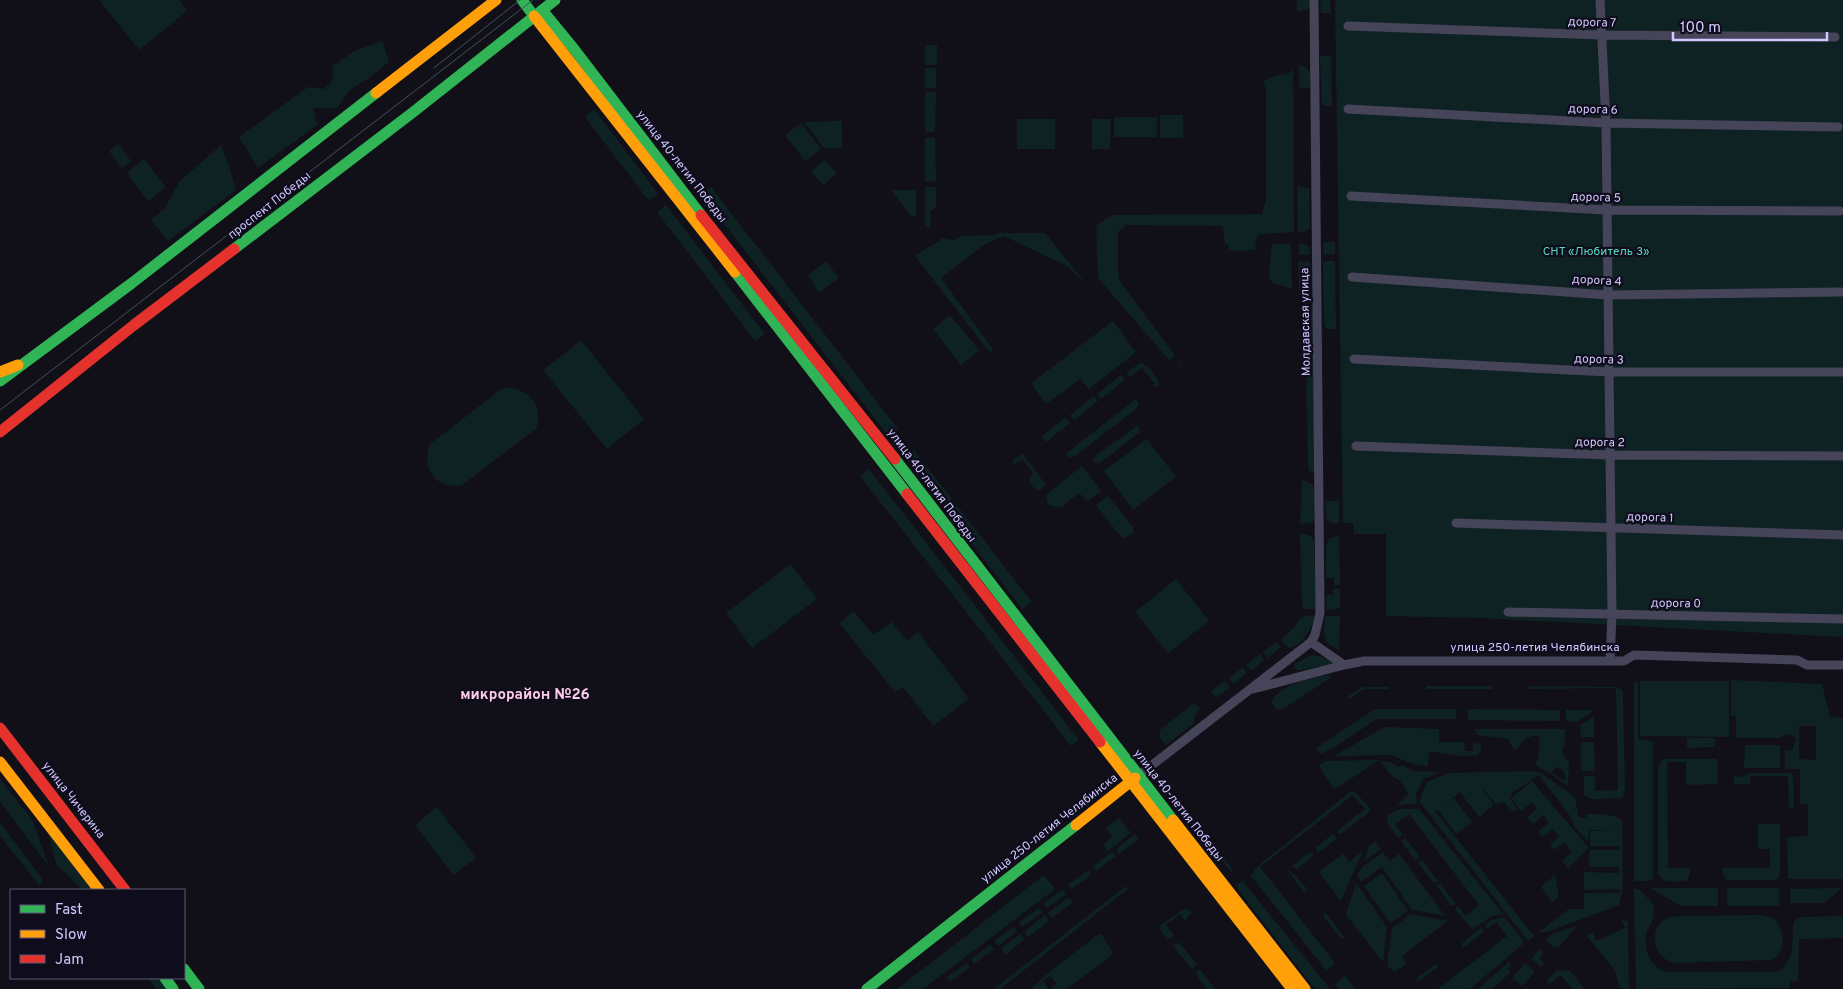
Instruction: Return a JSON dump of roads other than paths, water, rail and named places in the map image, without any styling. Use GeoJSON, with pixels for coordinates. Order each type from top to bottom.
{"type":"FeatureCollection","features":[{"type":"Feature","properties":{"kind":"street","name":"проспект Победы"},"geometry":{"type":"LineString","coordinates":[[0,381],[132,283],[496,0]]}},
{"type":"Feature","properties":{"kind":"street","name":"улица 40-летия Победы"},"geometry":{"type":"LineString","coordinates":[[522,0],[538,13],[574,49],[678,190],[868,432],[1292,989]]}},
{"type":"Feature","properties":{"kind":"street","name":"улица 40-летия Победы"},"geometry":{"type":"LineString","coordinates":[[534,0],[538,13]]}},
{"type":"Feature","properties":{"kind":"street","name":"проспект Победы"},"geometry":{"type":"LineString","coordinates":[[0,432],[134,325],[412,113],[555,0]]}},
{"type":"Feature","properties":{"kind":"street","name":"Молдавская улица"},"geometry":{"type":"LineString","coordinates":[[1311,642],[1315,635],[1320,613],[1314,0]]}},
{"type":"Feature","properties":{"kind":"street"},"geometry":{"type":"LineString","coordinates":[[1600,0],[1606,123],[1612,614],[1610,661]]}},
{"type":"Feature","properties":{"kind":"street","name":"дорога 7"},"geometry":{"type":"LineString","coordinates":[[1348,26],[1601,35],[1835,37]]}},
{"type":"Feature","properties":{"kind":"street","name":"дорога 6"},"geometry":{"type":"LineString","coordinates":[[1348,109],[1606,123],[1838,127]]}},
{"type":"Feature","properties":{"kind":"street","name":"дорога 5"},"geometry":{"type":"LineString","coordinates":[[1352,196],[1606,210],[1840,211]]}},
{"type":"Feature","properties":{"kind":"street","name":"дорога 4"},"geometry":{"type":"LineString","coordinates":[[1352,277],[1608,294],[1841,292]]}},
{"type":"Feature","properties":{"kind":"street","name":"дорога 3"},"geometry":{"type":"LineString","coordinates":[[1354,360],[1609,372],[1843,372]]}},
{"type":"Feature","properties":{"kind":"street"},"geometry":{"type":"LineString","coordinates":[[0,372],[25,363]]}},
{"type":"Feature","properties":{"kind":"street","name":"дорога 2"},"geometry":{"type":"LineString","coordinates":[[1356,446],[1610,455],[1843,456]]}},
{"type":"Feature","properties":{"kind":"street","name":"дорога 1"},"geometry":{"type":"LineString","coordinates":[[1456,523],[1843,535]]}},
{"type":"Feature","properties":{"kind":"street","name":"дорога 0"},"geometry":{"type":"LineString","coordinates":[[1508,612],[1843,619]]}},
{"type":"Feature","properties":{"kind":"street"},"geometry":{"type":"LineString","coordinates":[[1311,642],[1344,665]]}},
{"type":"Feature","properties":{"kind":"street","name":"улица 250-летия Челябинска"},"geometry":{"type":"LineString","coordinates":[[867,989],[1311,642]]}},
{"type":"Feature","properties":{"kind":"street","name":"улица 250-летия Челябинска"},"geometry":{"type":"LineString","coordinates":[[1248,690],[1364,661],[1624,661],[1634,654],[1797,660],[1807,665],[1843,665]]}},
{"type":"Feature","properties":{"kind":"street","name":"улица Чичерина"},"geometry":{"type":"LineString","coordinates":[[0,728],[124,889]]}},
{"type":"Feature","properties":{"kind":"street"},"geometry":{"type":"LineString","coordinates":[[0,762],[98,889]]}},
{"type":"Feature","properties":{"kind":"street","name":"улица 40-летия Победы"},"geometry":{"type":"LineString","coordinates":[[1134,779],[1305,989]]}},
{"type":"Feature","properties":{"kind":"street"},"geometry":{"type":"LineString","coordinates":[[185,970],[199,989]]}},
{"type":"Feature","properties":{"kind":"tram line"},"geometry":{"type":"LineString","coordinates":[[434,68],[520,0]]}},
{"type":"Feature","properties":{"kind":"tram line"},"geometry":{"type":"LineString","coordinates":[[0,410],[533,0]]}},
{"type":"Feature","properties":{"kind":"district","name":"микрорайон №26"},"geometry":{"type":"Point","coordinates":[525,694]}},
{"type":"Feature","properties":{"kind":"park label","name":"СНТ «Любитель 3»"},"geometry":{"type":"Point","coordinates":[1596,251]}}]}
